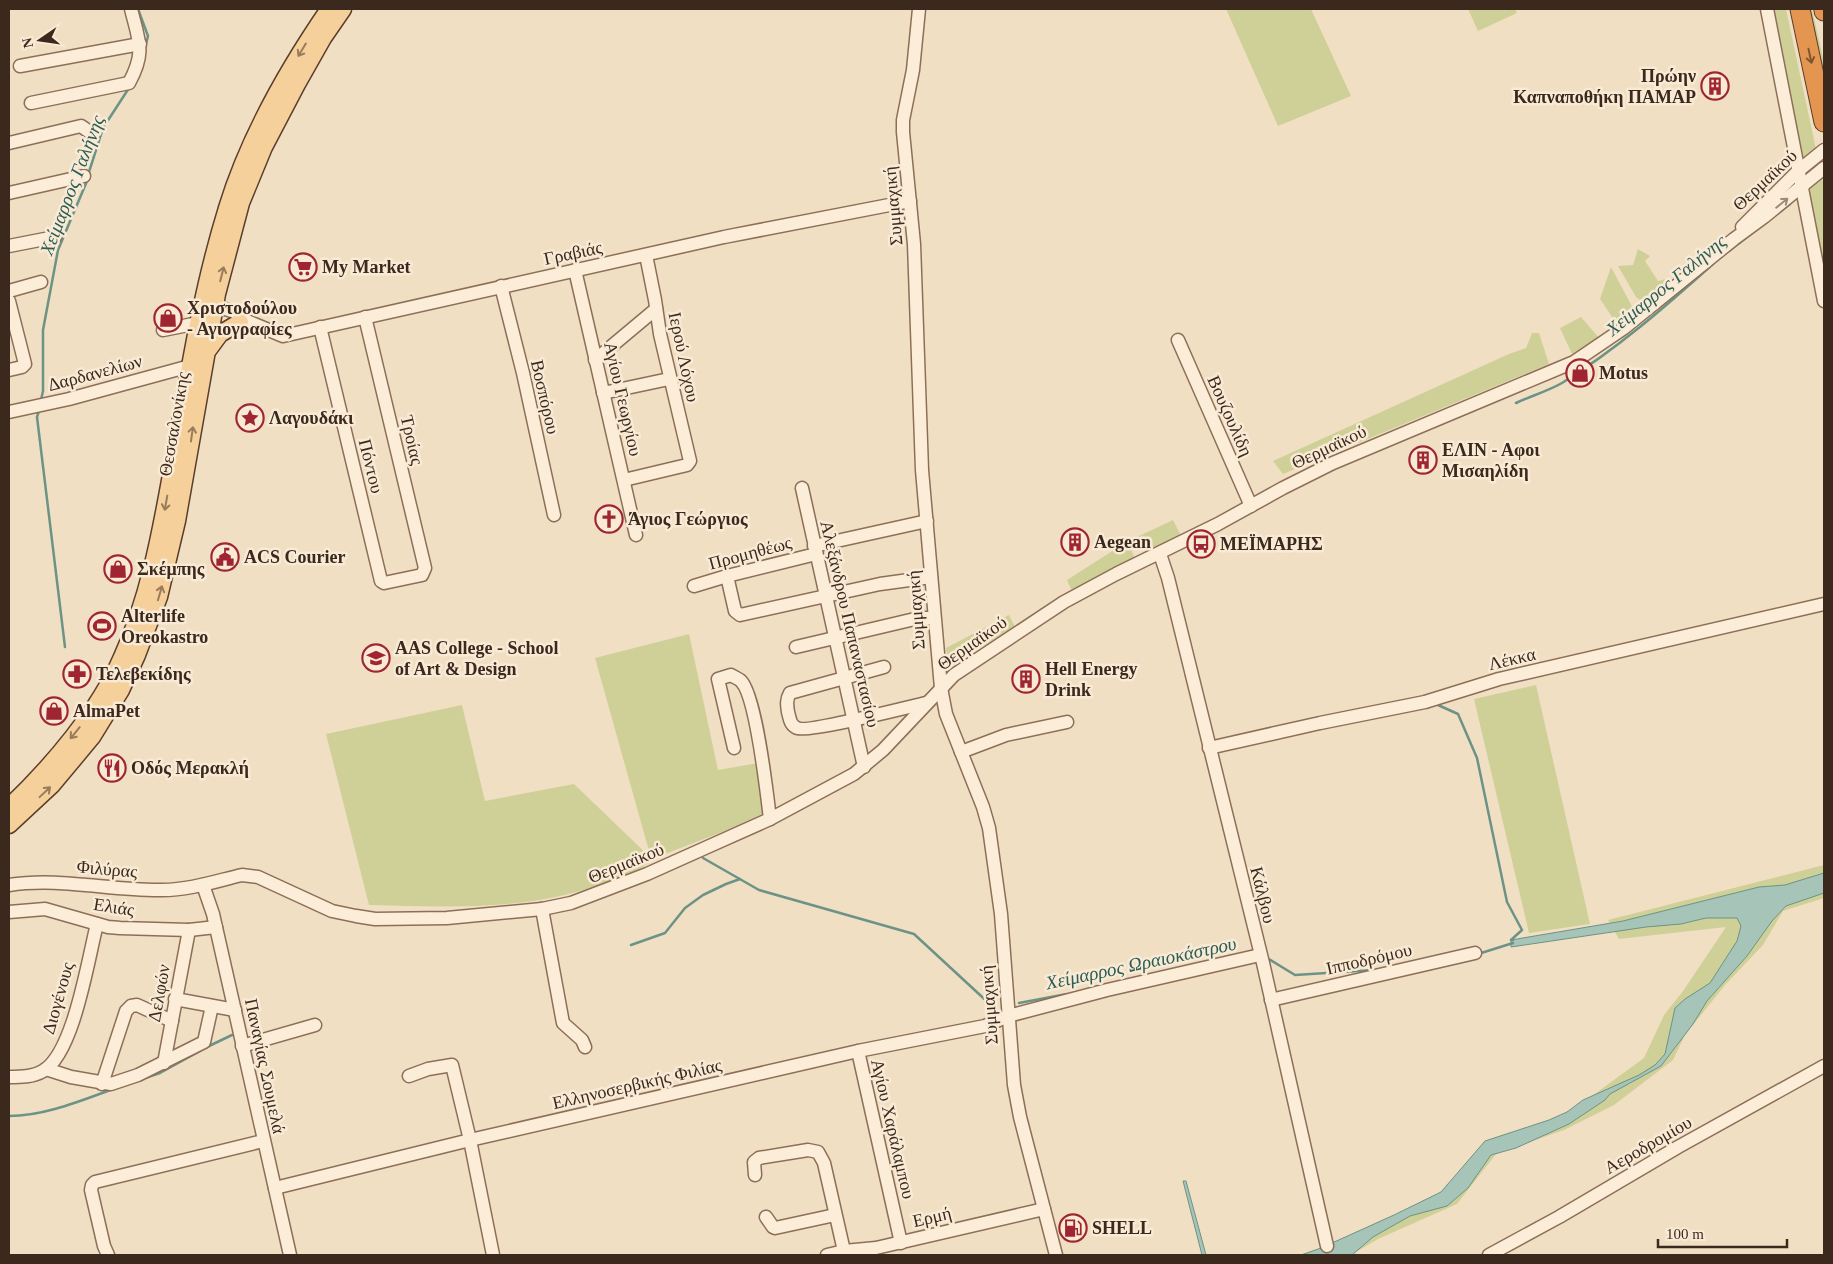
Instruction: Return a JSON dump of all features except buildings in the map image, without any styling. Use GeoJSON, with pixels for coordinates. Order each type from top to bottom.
{"type":"FeatureCollection","features":[{"type":"Feature","properties":{"kind":"highway"},"geometry":{"type":"LineString","coordinates":[[1800,9],[1824,122]]}},
{"type":"Feature","properties":{"kind":"main road","name":"Θεσσαλονίκης"},"geometry":{"type":"LineString","coordinates":[[9,825],[52,785],[92,738],[121,690],[137,655],[163,583],[181,498],[205,358],[206,312],[219,236],[237,176],[251,144],[283,81],[329,9]]}},
{"type":"Feature","properties":{"kind":"main road","name":"Θεσσαλονίκης"},"geometry":{"type":"LineString","coordinates":[[9,807],[41,775],[85,722],[122,658],[142,601],[161,528],[190,366],[237,216],[252,172],[300,77],[343,9]]}},
{"type":"Feature","properties":{"kind":"main road"},"geometry":{"type":"LineString","coordinates":[[205,358],[220,334],[244,322]]}},
{"type":"Feature","properties":{"kind":"street"},"geometry":{"type":"LineString","coordinates":[[31,103],[129,83],[139,62],[140,44],[131,9]]}},
{"type":"Feature","properties":{"kind":"street","name":"Συμμαχική"},"geometry":{"type":"LineString","coordinates":[[919,9],[915,54],[903,120],[917,296],[919,409],[940,688],[946,714],[983,807],[990,838],[1001,914],[1014,1085],[1020,1117],[1056,1255]]}},
{"type":"Feature","properties":{"kind":"street"},"geometry":{"type":"LineString","coordinates":[[1766,9],[1824,301]]}},
{"type":"Feature","properties":{"kind":"street"},"geometry":{"type":"LineString","coordinates":[[20,66],[140,44]]}},
{"type":"Feature","properties":{"kind":"street"},"geometry":{"type":"LineString","coordinates":[[9,143],[81,126],[91,133]]}},
{"type":"Feature","properties":{"kind":"street","name":"Θερμαϊκού"},"geometry":{"type":"LineString","coordinates":[[1734,239],[1743,225],[1798,171],[1824,150]]}},
{"type":"Feature","properties":{"kind":"street","name":"Θερμαϊκού"},"geometry":{"type":"LineString","coordinates":[[203,885],[242,875],[258,877],[332,911],[375,919],[447,918],[542,909],[571,903],[609,890],[770,819],[827,790],[864,767],[883,750],[954,675],[1064,602],[1116,574],[1160,554],[1291,484],[1355,453],[1574,362],[1624,328],[1824,168]]}},
{"type":"Feature","properties":{"kind":"street"},"geometry":{"type":"LineString","coordinates":[[9,193],[84,176]]}},
{"type":"Feature","properties":{"kind":"street","name":"Γραβιάς"},"geometry":{"type":"LineString","coordinates":[[206,312],[230,322],[244,322],[283,336],[724,237],[910,201]]}},
{"type":"Feature","properties":{"kind":"street"},"geometry":{"type":"LineString","coordinates":[[9,246],[55,237]]}},
{"type":"Feature","properties":{"kind":"street","name":"Ιερού Λόχου"},"geometry":{"type":"LineString","coordinates":[[624,480],[687,465],[690,461],[660,334],[646,255]]}},
{"type":"Feature","properties":{"kind":"street","name":"Αγίου Γεωργίου"},"geometry":{"type":"LineString","coordinates":[[575,270],[636,535]]}},
{"type":"Feature","properties":{"kind":"street"},"geometry":{"type":"LineString","coordinates":[[9,291],[41,282]]}},
{"type":"Feature","properties":{"kind":"street","name":"Βοσπόρου"},"geometry":{"type":"LineString","coordinates":[[501,286],[523,373],[554,515]]}},
{"type":"Feature","properties":{"kind":"street"},"geometry":{"type":"LineString","coordinates":[[9,301],[25,366],[9,370]]}},
{"type":"Feature","properties":{"kind":"street"},"geometry":{"type":"LineString","coordinates":[[596,360],[656,309]]}},
{"type":"Feature","properties":{"kind":"street"},"geometry":{"type":"LineString","coordinates":[[163,330],[206,312]]}},
{"type":"Feature","properties":{"kind":"street","name":"Τροίας"},"geometry":{"type":"LineString","coordinates":[[365,317],[425,571],[422,575],[382,582]]}},
{"type":"Feature","properties":{"kind":"street","name":"Πόντου"},"geometry":{"type":"LineString","coordinates":[[320,327],[382,582]]}},
{"type":"Feature","properties":{"kind":"street","name":"Βουζουλίδη"},"geometry":{"type":"LineString","coordinates":[[1178,340],[1251,506]]}},
{"type":"Feature","properties":{"kind":"street","name":"Δαρδανελίων"},"geometry":{"type":"LineString","coordinates":[[9,412],[68,399],[190,366]]}},
{"type":"Feature","properties":{"kind":"street"},"geometry":{"type":"LineString","coordinates":[[603,393],[670,378]]}},
{"type":"Feature","properties":{"kind":"street","name":"Αλεξάνδρου Παπαναστασίου"},"geometry":{"type":"LineString","coordinates":[[802,488],[864,767]]}},
{"type":"Feature","properties":{"kind":"street","name":"Προμηθέως"},"geometry":{"type":"LineString","coordinates":[[694,586],[815,550],[927,521]]}},
{"type":"Feature","properties":{"kind":"street","name":"Κάλβου"},"geometry":{"type":"LineString","coordinates":[[1160,554],[1168,578],[1271,1000],[1327,1246]]}},
{"type":"Feature","properties":{"kind":"street"},"geometry":{"type":"LineString","coordinates":[[727,576],[737,614],[740,615],[880,584],[931,577]]}},
{"type":"Feature","properties":{"kind":"street","name":"Λέκκα"},"geometry":{"type":"LineString","coordinates":[[1209,748],[1425,702],[1499,679],[1824,604]]}},
{"type":"Feature","properties":{"kind":"street"},"geometry":{"type":"LineString","coordinates":[[796,647],[919,618],[934,618]]}},
{"type":"Feature","properties":{"kind":"street"},"geometry":{"type":"LineString","coordinates":[[884,667],[790,693],[787,700],[790,721],[796,728],[801,730],[926,703]]}},
{"type":"Feature","properties":{"kind":"street"},"geometry":{"type":"LineString","coordinates":[[734,748],[718,679],[731,675],[741,681],[748,693],[760,745],[770,819]]}},
{"type":"Feature","properties":{"kind":"street"},"geometry":{"type":"LineString","coordinates":[[961,752],[1006,735],[1067,722]]}},
{"type":"Feature","properties":{"kind":"street","name":"Φιλύρας"},"geometry":{"type":"LineString","coordinates":[[9,885],[47,882],[161,890],[175,890],[203,885]]}},
{"type":"Feature","properties":{"kind":"street","name":"Παναγίας Σουμελά"},"geometry":{"type":"LineString","coordinates":[[203,885],[209,899],[216,928],[290,1255]]}},
{"type":"Feature","properties":{"kind":"street","name":"Ελιάς"},"geometry":{"type":"LineString","coordinates":[[9,912],[45,909],[97,924],[120,928],[189,930],[216,928]]}},
{"type":"Feature","properties":{"kind":"street"},"geometry":{"type":"LineString","coordinates":[[542,909],[563,1023],[582,1040],[585,1047]]}},
{"type":"Feature","properties":{"kind":"street","name":"Διογένους"},"geometry":{"type":"LineString","coordinates":[[46,1069],[67,1039],[76,1013],[97,924]]}},
{"type":"Feature","properties":{"kind":"street","name":"Δελφών"},"geometry":{"type":"LineString","coordinates":[[164,1062],[189,930]]}},
{"type":"Feature","properties":{"kind":"street","name":"Ιπποδρόμου"},"geometry":{"type":"LineString","coordinates":[[1271,1000],[1476,953]]}},
{"type":"Feature","properties":{"kind":"street","name":"Ελληνοσερβικής Φιλίας"},"geometry":{"type":"LineString","coordinates":[[274,1188],[470,1140],[858,1051],[985,1026],[1008,1016],[1107,990],[1260,955]]}},
{"type":"Feature","properties":{"kind":"street"},"geometry":{"type":"LineString","coordinates":[[175,999],[235,1010]]}},
{"type":"Feature","properties":{"kind":"street"},"geometry":{"type":"LineString","coordinates":[[102,1084],[126,1011],[130,1006],[137,1005],[172,1021]]}},
{"type":"Feature","properties":{"kind":"street"},"geometry":{"type":"LineString","coordinates":[[9,1077],[26,1076],[42,1072],[46,1069],[71,1077],[102,1084],[111,1084],[138,1075],[204,1042],[212,1006]]}},
{"type":"Feature","properties":{"kind":"street"},"geometry":{"type":"LineString","coordinates":[[242,1046],[315,1025]]}},
{"type":"Feature","properties":{"kind":"street","name":"Αγίου Χαράλαμπου"},"geometry":{"type":"LineString","coordinates":[[858,1051],[901,1243]]}},
{"type":"Feature","properties":{"kind":"street"},"geometry":{"type":"LineString","coordinates":[[409,1076],[428,1069],[452,1066],[470,1140],[492,1255]]}},
{"type":"Feature","properties":{"kind":"street","name":"Αεροδρομίου"},"geometry":{"type":"LineString","coordinates":[[1489,1255],[1559,1217],[1678,1146],[1824,1066]]}},
{"type":"Feature","properties":{"kind":"street"},"geometry":{"type":"LineString","coordinates":[[108,1255],[104,1246],[91,1190],[95,1182],[264,1141]]}},
{"type":"Feature","properties":{"kind":"street"},"geometry":{"type":"LineString","coordinates":[[755,1176],[754,1162],[759,1158],[808,1150],[818,1152],[824,1163],[844,1251]]}},
{"type":"Feature","properties":{"kind":"street","name":"Ερμή"},"geometry":{"type":"LineString","coordinates":[[827,1255],[844,1251],[877,1252],[901,1243],[1044,1209]]}},
{"type":"Feature","properties":{"kind":"street"},"geometry":{"type":"LineString","coordinates":[[766,1217],[775,1228],[835,1215]]}},
{"type":"Feature","properties":{"kind":"green space"},"geometry":{"type":"Polygon","coordinates":[[[1226,9],[1311,9],[1351,96],[1278,126],[1226,9]]]}},
{"type":"Feature","properties":{"kind":"green space"},"geometry":{"type":"Polygon","coordinates":[[[1468,9],[1515,9],[1517,13],[1478,31],[1468,9]]]}},
{"type":"Feature","properties":{"kind":"green space"},"geometry":{"type":"Polygon","coordinates":[[[1774,9],[1786,9],[1823,182],[1824,276],[1774,9]]]}},
{"type":"Feature","properties":{"kind":"green space"},"geometry":{"type":"Polygon","coordinates":[[[1807,9],[1812,9],[1824,62],[1824,89],[1807,9]]]}},
{"type":"Feature","properties":{"kind":"green space"},"geometry":{"type":"Polygon","coordinates":[[[1638,249],[1650,256],[1645,261],[1658,281],[1666,279],[1667,285],[1647,305],[1636,297],[1618,266],[1633,265],[1638,249]]]}},
{"type":"Feature","properties":{"kind":"green space"},"geometry":{"type":"Polygon","coordinates":[[[1611,267],[1635,312],[1617,324],[1600,299],[1611,267]]]}},
{"type":"Feature","properties":{"kind":"green space"},"geometry":{"type":"Polygon","coordinates":[[[1581,317],[1599,338],[1572,354],[1560,328],[1581,317]]]}},
{"type":"Feature","properties":{"kind":"green space"},"geometry":{"type":"Polygon","coordinates":[[[1532,333],[1539,333],[1549,364],[1283,474],[1273,461],[1526,348],[1532,333]]]}},
{"type":"Feature","properties":{"kind":"green space"},"geometry":{"type":"Polygon","coordinates":[[[1173,520],[1182,538],[1149,558],[1137,537],[1173,520]]]}},
{"type":"Feature","properties":{"kind":"green space"},"geometry":{"type":"Polygon","coordinates":[[[1128,541],[1136,562],[1074,596],[1067,580],[1128,541]]]}},
{"type":"Feature","properties":{"kind":"green space"},"geometry":{"type":"Polygon","coordinates":[[[1009,615],[1015,627],[949,666],[946,648],[1009,615]]]}},
{"type":"Feature","properties":{"kind":"green space"},"geometry":{"type":"Polygon","coordinates":[[[689,634],[718,770],[758,763],[766,815],[652,859],[633,872],[589,888],[558,896],[496,905],[369,905],[326,734],[462,705],[485,801],[574,784],[651,858],[595,658],[689,634]]]}},
{"type":"Feature","properties":{"kind":"green space"},"geometry":{"type":"Polygon","coordinates":[[[1536,685],[1590,924],[1529,933],[1474,699],[1536,685]]]}},
{"type":"Feature","properties":{"kind":"green space"},"geometry":{"type":"Polygon","coordinates":[[[1824,865],[1824,898],[1783,911],[1763,945],[1725,985],[1685,1035],[1673,1060],[1614,1105],[1564,1130],[1496,1154],[1457,1204],[1378,1239],[1351,1255],[1299,1255],[1323,1248],[1444,1193],[1493,1139],[1563,1117],[1644,1058],[1664,1015],[1683,991],[1726,927],[1619,939],[1608,920],[1824,865]]]}},
{"type":"Feature","properties":{"kind":"shaded area"},"geometry":{"type":"Polygon","coordinates":[[[1824,873],[1824,893],[1786,906],[1772,921],[1747,956],[1707,1001],[1693,1024],[1661,1066],[1610,1094],[1605,1100],[1569,1124],[1516,1148],[1491,1155],[1468,1188],[1447,1206],[1410,1216],[1373,1237],[1352,1255],[1301,1255],[1321,1248],[1441,1192],[1485,1141],[1549,1120],[1567,1112],[1583,1100],[1639,1075],[1655,1065],[1665,1054],[1675,1008],[1685,999],[1710,983],[1737,941],[1741,926],[1737,918],[1706,918],[1681,924],[1646,927],[1511,947],[1511,940],[1623,921],[1759,887],[1785,885],[1824,873]]]}},
{"type":"Feature","properties":{"kind":"shaded area"},"geometry":{"type":"Polygon","coordinates":[[[1183,1181],[1186,1181],[1206,1255],[1202,1255],[1183,1181]]]}},
{"type":"Feature","properties":{"kind":"waterway","name":"Χείμαρρος Γαλήνης"},"geometry":{"type":"LineString","coordinates":[[138,9],[148,36],[146,44]]}},
{"type":"Feature","properties":{"kind":"waterway","name":"Χείμαρρος Γαλήνης"},"geometry":{"type":"LineString","coordinates":[[88,175],[103,128],[129,88]]}},
{"type":"Feature","properties":{"kind":"waterway","name":"Χείμαρρος Γαλήνης"},"geometry":{"type":"LineString","coordinates":[[41,400],[43,391],[43,330],[58,250],[87,181]]}},
{"type":"Feature","properties":{"kind":"waterway","name":"Χείμαρρος Γαλήνης"},"geometry":{"type":"LineString","coordinates":[[1729,251],[1790,204]]}},
{"type":"Feature","properties":{"kind":"waterway","name":"Χείμαρρος Γαλήνης"},"geometry":{"type":"LineString","coordinates":[[1516,403],[1562,383],[1602,356],[1659,311],[1713,264]]}},
{"type":"Feature","properties":{"kind":"waterway","name":"Χείμαρρος Γαλήνης"},"geometry":{"type":"LineString","coordinates":[[39,411],[37,417],[65,647]]}},
{"type":"Feature","properties":{"kind":"waterway","name":"Χείμαρρος Ωραιοκάστρου"},"geometry":{"type":"LineString","coordinates":[[1438,705],[1458,714],[1477,758],[1507,902],[1522,930],[1511,940],[1513,940]]}},
{"type":"Feature","properties":{"kind":"waterway"},"geometry":{"type":"LineString","coordinates":[[703,858],[759,890],[914,934],[993,1007]]}},
{"type":"Feature","properties":{"kind":"waterway"},"geometry":{"type":"LineString","coordinates":[[631,945],[665,933],[685,908],[703,895],[740,879]]}},
{"type":"Feature","properties":{"kind":"waterway","name":"Χείμαρρος Ωραιοκάστρου"},"geometry":{"type":"LineString","coordinates":[[1478,954],[1513,943]]}},
{"type":"Feature","properties":{"kind":"waterway","name":"Χείμαρρος Ωραιοκάστρου"},"geometry":{"type":"LineString","coordinates":[[1267,958],[1295,975],[1374,970]]}},
{"type":"Feature","properties":{"kind":"waterway","name":"Χείμαρρος Ωραιοκάστρου"},"geometry":{"type":"LineString","coordinates":[[1019,1003],[1067,994]]}},
{"type":"Feature","properties":{"kind":"waterway"},"geometry":{"type":"LineString","coordinates":[[207,1047],[232,1035]]}},
{"type":"Feature","properties":{"kind":"waterway"},"geometry":{"type":"LineString","coordinates":[[142,1079],[160,1073],[200,1051]]}},
{"type":"Feature","properties":{"kind":"waterway"},"geometry":{"type":"LineString","coordinates":[[9,1116],[49,1111],[113,1089]]}},
{"type":"Feature","properties":{"kind":"place","name":"Πρώην Καπναποθήκη ΠΑΜΑΡ"},"geometry":{"type":"Point","coordinates":[1715,86]}},
{"type":"Feature","properties":{"kind":"place","name":"My Market"},"geometry":{"type":"Point","coordinates":[303,267]}},
{"type":"Feature","properties":{"kind":"place","name":"Χριστοδούλου - Αγιογραφίες"},"geometry":{"type":"Point","coordinates":[168,318]}},
{"type":"Feature","properties":{"kind":"place","name":"Motus"},"geometry":{"type":"Point","coordinates":[1580,373]}},
{"type":"Feature","properties":{"kind":"place","name":"Λαγουδάκι"},"geometry":{"type":"Point","coordinates":[250,418]}},
{"type":"Feature","properties":{"kind":"place","name":"ΕΛΙΝ - Αφοι Μισαηλίδη"},"geometry":{"type":"Point","coordinates":[1423,460]}},
{"type":"Feature","properties":{"kind":"place","name":"Άγιος Γεώργιος"},"geometry":{"type":"Point","coordinates":[609,519]}},
{"type":"Feature","properties":{"kind":"place","name":"Aegean"},"geometry":{"type":"Point","coordinates":[1075,542]}},
{"type":"Feature","properties":{"kind":"place","name":"ΜΕΪΜΑΡΗΣ"},"geometry":{"type":"Point","coordinates":[1201,544]}},
{"type":"Feature","properties":{"kind":"place","name":"ACS Courier"},"geometry":{"type":"Point","coordinates":[225,557]}},
{"type":"Feature","properties":{"kind":"place","name":"Σκέμπης"},"geometry":{"type":"Point","coordinates":[118,569]}},
{"type":"Feature","properties":{"kind":"place","name":"Alterlife Oreokastro"},"geometry":{"type":"Point","coordinates":[102,626]}},
{"type":"Feature","properties":{"kind":"place","name":"AAS College - School of Art & Design"},"geometry":{"type":"Point","coordinates":[376,658]}},
{"type":"Feature","properties":{"kind":"place","name":"Τελεβεκίδης"},"geometry":{"type":"Point","coordinates":[77,674]}},
{"type":"Feature","properties":{"kind":"place","name":"Hell Energy Drink"},"geometry":{"type":"Point","coordinates":[1026,679]}},
{"type":"Feature","properties":{"kind":"place","name":"AlmaPet"},"geometry":{"type":"Point","coordinates":[54,711]}},
{"type":"Feature","properties":{"kind":"place","name":"Οδός Μερακλή"},"geometry":{"type":"Point","coordinates":[112,768]}},
{"type":"Feature","properties":{"kind":"place","name":"SHELL"},"geometry":{"type":"Point","coordinates":[1073,1228]}}]}
